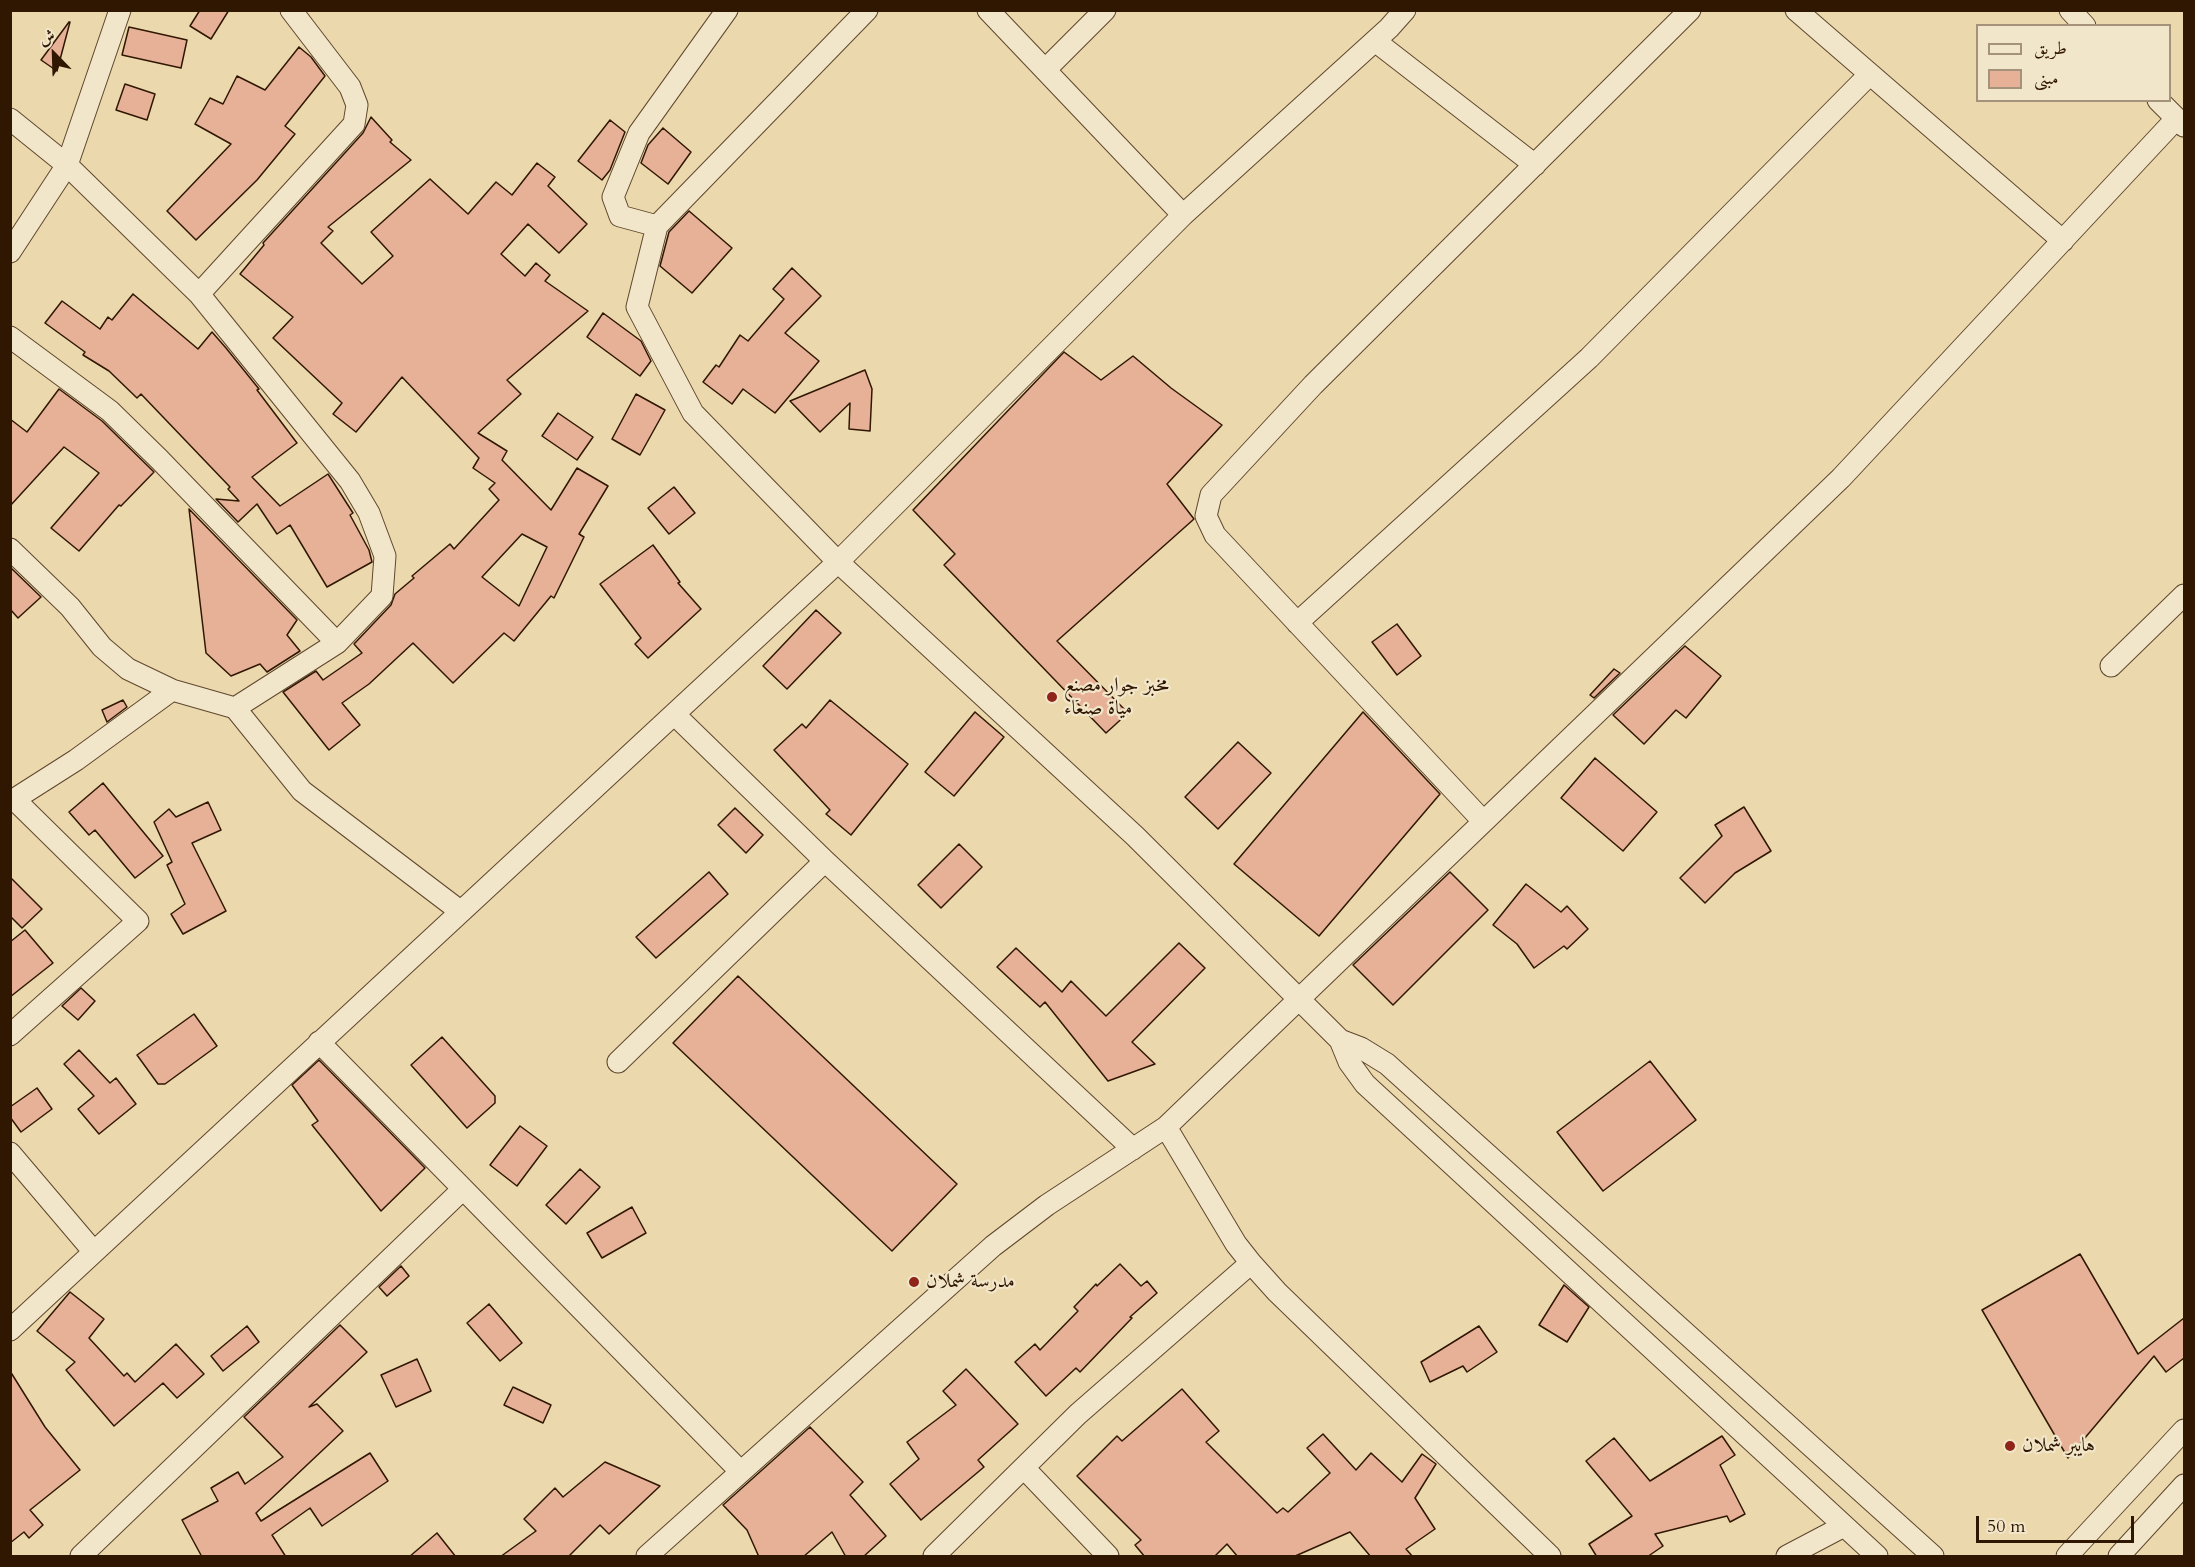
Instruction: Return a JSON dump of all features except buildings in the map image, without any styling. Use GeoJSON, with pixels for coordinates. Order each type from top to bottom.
{"type":"FeatureCollection","features":[{"type":"Feature","properties":{"kind":"street"},"geometry":{"type":"LineString","coordinates":[[10,252],[67,165],[120,10]]}},
{"type":"Feature","properties":{"kind":"street"},"geometry":{"type":"LineString","coordinates":[[199,294],[354,124],[357,105],[350,87],[291,10]]}},
{"type":"Feature","properties":{"kind":"street"},"geometry":{"type":"LineString","coordinates":[[657,226],[620,216],[613,197],[639,133],[727,10]]}},
{"type":"Feature","properties":{"kind":"street"},"geometry":{"type":"LineString","coordinates":[[867,10],[657,226],[637,307],[693,413],[838,562],[1135,836],[1298,998],[1340,1040],[1354,1071],[1365,1084],[1877,1557]]}},
{"type":"Feature","properties":{"kind":"street"},"geometry":{"type":"LineString","coordinates":[[988,10],[1183,215]]}},
{"type":"Feature","properties":{"kind":"street"},"geometry":{"type":"LineString","coordinates":[[1045,70],[1105,10]]}},
{"type":"Feature","properties":{"kind":"street"},"geometry":{"type":"LineString","coordinates":[[10,1330],[838,562],[1183,215],[1375,41],[1405,10]]}},
{"type":"Feature","properties":{"kind":"street"},"geometry":{"type":"LineString","coordinates":[[1483,821],[1215,535],[1206,516],[1211,495],[1313,385],[1690,10]]}},
{"type":"Feature","properties":{"kind":"street"},"geometry":{"type":"LineString","coordinates":[[1796,10],[2063,241]]}},
{"type":"Feature","properties":{"kind":"street"},"geometry":{"type":"LineString","coordinates":[[2070,10],[2083,24]]}},
{"type":"Feature","properties":{"kind":"street"},"geometry":{"type":"LineString","coordinates":[[1375,41],[1535,165]]}},
{"type":"Feature","properties":{"kind":"street"},"geometry":{"type":"LineString","coordinates":[[1297,623],[1589,358],[1870,74]]}},
{"type":"Feature","properties":{"kind":"street"},"geometry":{"type":"LineString","coordinates":[[647,1557],[993,1246],[1047,1205],[1166,1127],[1842,477],[2063,241],[2180,123],[2160,102]]}},
{"type":"Feature","properties":{"kind":"street"},"geometry":{"type":"LineString","coordinates":[[10,119],[67,165],[199,294],[350,481],[369,513],[385,556],[382,596],[337,643],[235,708]]}},
{"type":"Feature","properties":{"kind":"street"},"geometry":{"type":"LineString","coordinates":[[10,337],[110,411],[337,643]]}},
{"type":"Feature","properties":{"kind":"street"},"geometry":{"type":"LineString","coordinates":[[10,549],[70,607],[102,647],[128,669],[172,690],[235,708],[302,790],[460,911]]}},
{"type":"Feature","properties":{"kind":"street"},"geometry":{"type":"LineString","coordinates":[[2111,666],[2184,595]]}},
{"type":"Feature","properties":{"kind":"street"},"geometry":{"type":"LineString","coordinates":[[10,1035],[138,921],[13,801],[172,690]]}},
{"type":"Feature","properties":{"kind":"street"},"geometry":{"type":"LineString","coordinates":[[674,714],[825,861],[1133,1149]]}},
{"type":"Feature","properties":{"kind":"street"},"geometry":{"type":"LineString","coordinates":[[618,1062],[825,861]]}},
{"type":"Feature","properties":{"kind":"street"},"geometry":{"type":"LineString","coordinates":[[1340,1040],[1361,1048],[1387,1064],[1933,1557]]}},
{"type":"Feature","properties":{"kind":"street"},"geometry":{"type":"LineString","coordinates":[[319,1042],[740,1471]]}},
{"type":"Feature","properties":{"kind":"street"},"geometry":{"type":"LineString","coordinates":[[1166,1127],[1236,1244],[1251,1263],[1277,1292],[1550,1557]]}},
{"type":"Feature","properties":{"kind":"street"},"geometry":{"type":"LineString","coordinates":[[10,1153],[94,1252]]}},
{"type":"Feature","properties":{"kind":"street"},"geometry":{"type":"LineString","coordinates":[[81,1557],[464,1189]]}},
{"type":"Feature","properties":{"kind":"street"},"geometry":{"type":"LineString","coordinates":[[934,1557],[1078,1414],[1251,1263]]}},
{"type":"Feature","properties":{"kind":"street"},"geometry":{"type":"LineString","coordinates":[[2067,1557],[2184,1430]]}},
{"type":"Feature","properties":{"kind":"street"},"geometry":{"type":"LineString","coordinates":[[1024,1468],[1108,1557]]}},
{"type":"Feature","properties":{"kind":"street"},"geometry":{"type":"LineString","coordinates":[[2119,1557],[2184,1485]]}},
{"type":"Feature","properties":{"kind":"street"},"geometry":{"type":"LineString","coordinates":[[1787,1557],[1844,1526]]}},
{"type":"Feature","properties":{"kind":"place","name":"مخبز جوار مصنع مياة صنعاء"},"geometry":{"type":"Point","coordinates":[1052,697]}},
{"type":"Feature","properties":{"kind":"place","name":"مدرسة شملان"},"geometry":{"type":"Point","coordinates":[914,1282]}},
{"type":"Feature","properties":{"kind":"place","name":"هايبر شملان"},"geometry":{"type":"Point","coordinates":[2010,1446]}}]}
